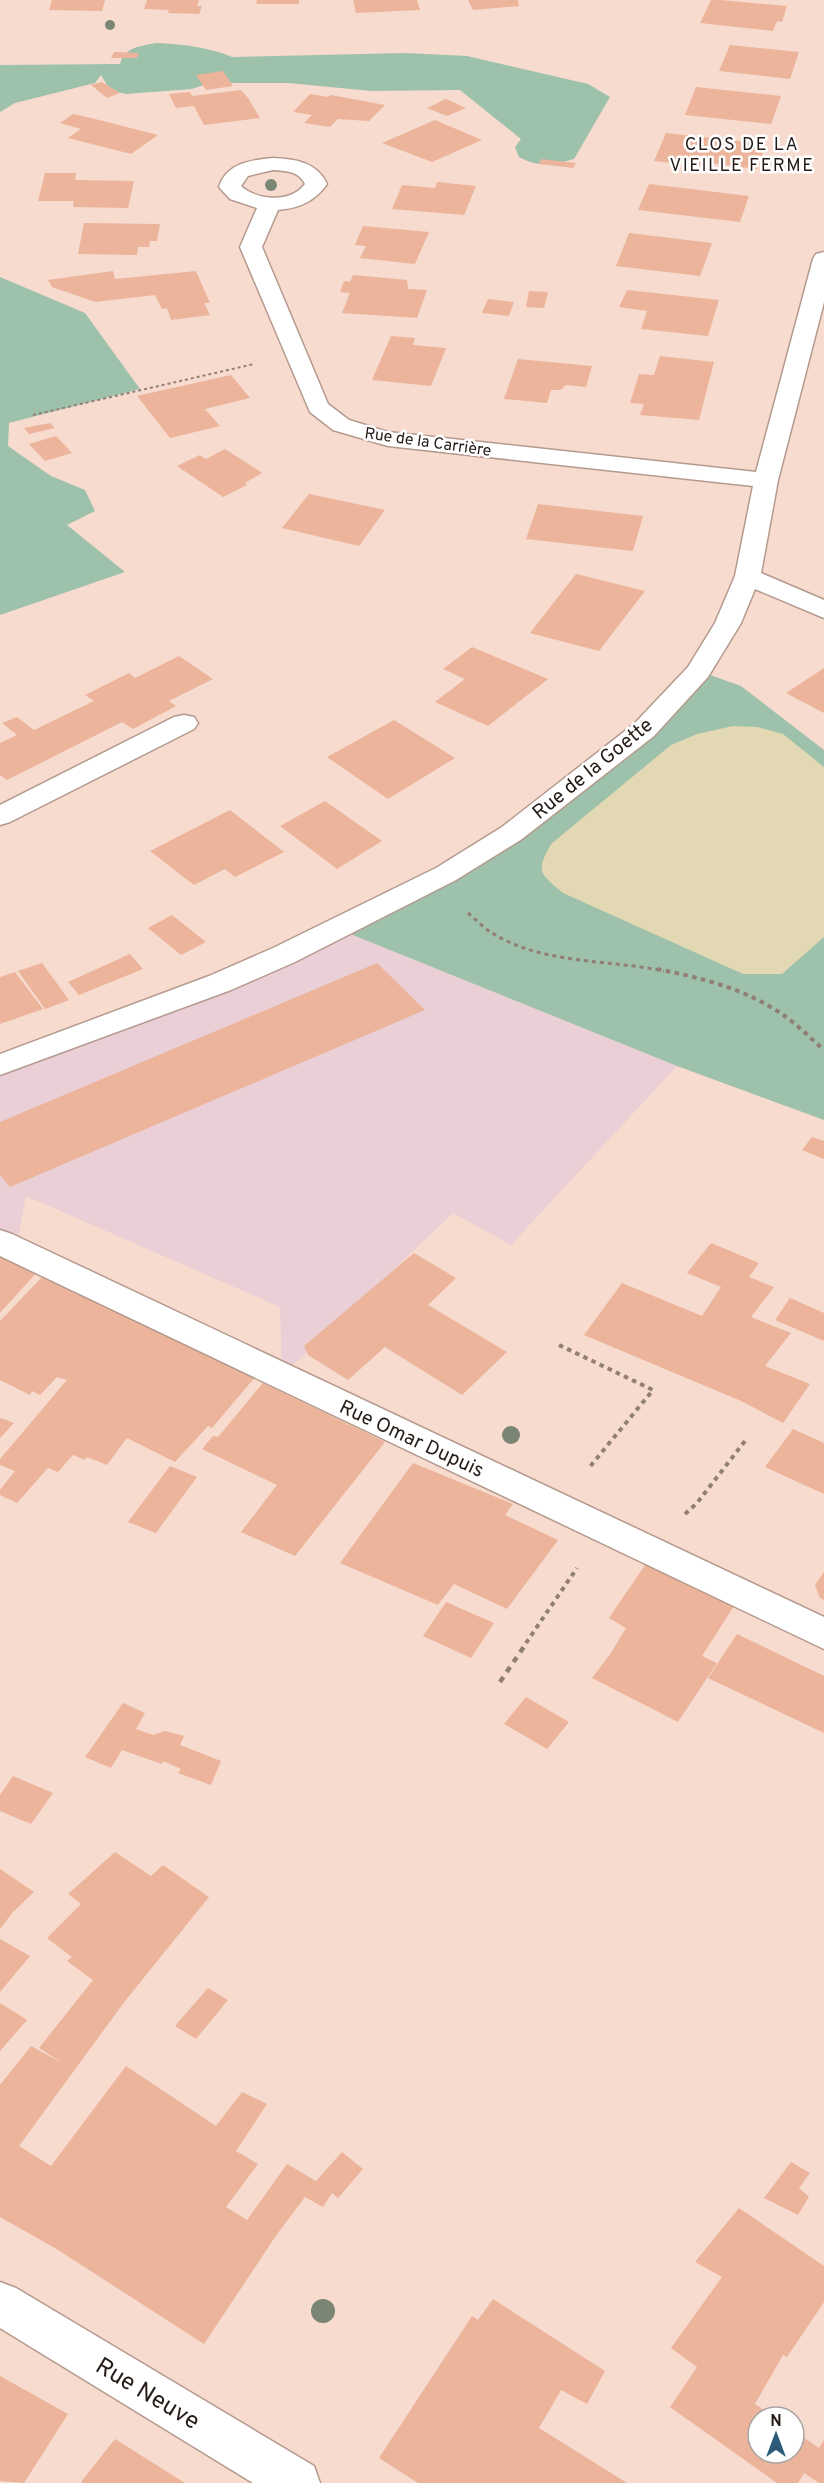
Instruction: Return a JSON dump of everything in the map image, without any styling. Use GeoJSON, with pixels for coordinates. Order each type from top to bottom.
{"type":"FeatureCollection","features":[{"type":"Feature","properties":{"kind":"street","name":"Rue de la Carrière"},"geometry":{"type":"LineString","coordinates":[[270,203],[251,247],[318,407],[341,425],[388,439],[766,480]]}},
{"type":"Feature","properties":{"kind":"street","name":"Rue de la Goette"},"geometry":{"type":"LineString","coordinates":[[0,1065],[117,1022],[284,955],[446,874],[512,833],[644,730],[699,671],[728,623],[748,576],[766,480],[824,259]]}},
{"type":"Feature","properties":{"kind":"street"},"geometry":{"type":"LineString","coordinates":[[748,576],[824,610]]}},
{"type":"Feature","properties":{"kind":"street"},"geometry":{"type":"LineString","coordinates":[[0,816],[184,723]]}},
{"type":"Feature","properties":{"kind":"street","name":"Rue Omar Dupuis"},"geometry":{"type":"LineString","coordinates":[[0,1242],[824,1634]]}},
{"type":"Feature","properties":{"kind":"street","name":"Rue Neuve"},"geometry":{"type":"LineString","coordinates":[[0,2303],[297,2483]]}},
{"type":"Feature","properties":{"kind":"path"},"geometry":{"type":"LineString","coordinates":[[33,415],[296,354]]}},
{"type":"Feature","properties":{"kind":"path"},"geometry":{"type":"LineString","coordinates":[[446,874],[455,898],[474,918],[507,941],[561,958],[673,972],[712,984],[775,1009],[824,1050]]}},
{"type":"Feature","properties":{"kind":"path"},"geometry":{"type":"LineString","coordinates":[[558,1507],[653,1390],[559,1345]]}},
{"type":"Feature","properties":{"kind":"path"},"geometry":{"type":"LineString","coordinates":[[648,1550],[697,1503],[745,1441]]}},
{"type":"Feature","properties":{"kind":"path"},"geometry":{"type":"LineString","coordinates":[[500,1682],[604,1529]]}},
{"type":"Feature","properties":{"kind":"shaded area"},"geometry":{"type":"Polygon","coordinates":[[[338,929],[677,1066],[511,1245],[453,1213],[282,1376],[280,1307],[26,1196],[16,1250],[0,1242],[0,1065],[338,929]]]}},
{"type":"Feature","properties":{"kind":"green space"},"geometry":{"type":"Polygon","coordinates":[[[156,43],[195,47],[232,57],[405,53],[467,56],[588,84],[610,97],[574,159],[546,164],[533,163],[519,157],[515,147],[521,139],[460,90],[372,91],[288,83],[209,83],[192,89],[126,94],[110,90],[101,75],[95,83],[15,103],[0,112],[0,65],[120,64],[129,51],[139,46],[156,43]]]}},
{"type":"Feature","properties":{"kind":"green space"},"geometry":{"type":"Polygon","coordinates":[[[0,277],[85,313],[140,389],[9,423],[8,446],[51,476],[85,490],[95,511],[67,525],[125,572],[0,615],[0,277]]]}},
{"type":"Feature","properties":{"kind":"green space"},"geometry":{"type":"Polygon","coordinates":[[[699,671],[741,686],[824,750],[824,1120],[677,1066],[338,929],[512,833],[699,671]]]}},
{"type":"Feature","properties":{"kind":"sand"},"geometry":{"type":"Polygon","coordinates":[[[733,726],[757,727],[783,734],[824,767],[824,937],[782,974],[743,974],[563,893],[542,872],[543,861],[551,844],[671,745],[697,734],[733,726]]]}},
{"type":"Feature","properties":{"kind":"building"},"geometry":{"type":"Polygon","coordinates":[[[52,0],[105,0],[102,11],[49,10],[52,0]]]}},
{"type":"Feature","properties":{"kind":"building"},"geometry":{"type":"Polygon","coordinates":[[[147,0],[199,0],[197,6],[202,6],[199,14],[168,13],[169,10],[144,9],[147,0]]]}},
{"type":"Feature","properties":{"kind":"building"},"geometry":{"type":"Polygon","coordinates":[[[257,0],[299,0],[299,4],[256,4],[257,0]]]}},
{"type":"Feature","properties":{"kind":"building"},"geometry":{"type":"Polygon","coordinates":[[[353,0],[417,0],[420,10],[356,13],[353,0]]]}},
{"type":"Feature","properties":{"kind":"building"},"geometry":{"type":"Polygon","coordinates":[[[468,0],[518,0],[519,6],[473,10],[468,0]]]}},
{"type":"Feature","properties":{"kind":"building"},"geometry":{"type":"Polygon","coordinates":[[[711,0],[787,6],[782,22],[777,21],[773,31],[700,23],[711,0]]]}},
{"type":"Feature","properties":{"kind":"building"},"geometry":{"type":"Polygon","coordinates":[[[730,45],[799,52],[790,79],[719,71],[730,45]]]}},
{"type":"Feature","properties":{"kind":"building"},"geometry":{"type":"Polygon","coordinates":[[[114,52],[139,53],[137,58],[111,58],[114,52]]]}},
{"type":"Feature","properties":{"kind":"building"},"geometry":{"type":"Polygon","coordinates":[[[223,71],[233,86],[206,90],[196,75],[223,71]]]}},
{"type":"Feature","properties":{"kind":"building"},"geometry":{"type":"Polygon","coordinates":[[[102,82],[120,93],[107,98],[91,85],[102,82]]]}},
{"type":"Feature","properties":{"kind":"building"},"geometry":{"type":"Polygon","coordinates":[[[696,87],[781,96],[771,124],[685,115],[696,87]]]}},
{"type":"Feature","properties":{"kind":"building"},"geometry":{"type":"Polygon","coordinates":[[[241,90],[260,118],[204,125],[194,106],[176,108],[169,94],[190,92],[192,96],[241,90]]]}},
{"type":"Feature","properties":{"kind":"building"},"geometry":{"type":"Polygon","coordinates":[[[310,94],[328,97],[331,95],[385,105],[369,121],[338,119],[330,127],[304,123],[312,115],[293,112],[310,94]]]}},
{"type":"Feature","properties":{"kind":"building"},"geometry":{"type":"Polygon","coordinates":[[[446,99],[466,108],[447,116],[427,108],[446,99]]]}},
{"type":"Feature","properties":{"kind":"building"},"geometry":{"type":"Polygon","coordinates":[[[73,114],[158,135],[131,154],[68,138],[81,129],[60,123],[73,114]]]}},
{"type":"Feature","properties":{"kind":"building"},"geometry":{"type":"Polygon","coordinates":[[[435,120],[482,140],[432,162],[382,143],[435,120]]]}},
{"type":"Feature","properties":{"kind":"building"},"geometry":{"type":"Polygon","coordinates":[[[666,133],[766,144],[757,169],[701,162],[699,166],[654,161],[666,133]]]}},
{"type":"Feature","properties":{"kind":"building"},"geometry":{"type":"Polygon","coordinates":[[[541,159],[576,163],[573,168],[539,164],[541,159]]]}},
{"type":"Feature","properties":{"kind":"building"},"geometry":{"type":"Polygon","coordinates":[[[45,173],[76,173],[75,180],[134,181],[128,208],[73,207],[74,201],[38,201],[45,173]]]}},
{"type":"Feature","properties":{"kind":"building"},"geometry":{"type":"Polygon","coordinates":[[[437,182],[476,186],[464,215],[392,209],[402,185],[435,188],[437,182]]]}},
{"type":"Feature","properties":{"kind":"building"},"geometry":{"type":"Polygon","coordinates":[[[649,184],[749,196],[740,222],[638,210],[649,184]]]}},
{"type":"Feature","properties":{"kind":"building"},"geometry":{"type":"Polygon","coordinates":[[[84,223],[160,224],[157,241],[150,241],[149,247],[138,247],[137,255],[78,254],[84,223]]]}},
{"type":"Feature","properties":{"kind":"building"},"geometry":{"type":"Polygon","coordinates":[[[363,226],[429,232],[415,264],[360,258],[366,246],[355,245],[363,226]]]}},
{"type":"Feature","properties":{"kind":"building"},"geometry":{"type":"Polygon","coordinates":[[[629,233],[712,243],[700,276],[616,266],[629,233]]]}},
{"type":"Feature","properties":{"kind":"building"},"geometry":{"type":"Polygon","coordinates":[[[113,271],[115,279],[196,271],[210,303],[204,303],[210,315],[171,320],[167,308],[162,309],[155,295],[95,302],[52,287],[48,280],[113,271]]]}},
{"type":"Feature","properties":{"kind":"building"},"geometry":{"type":"Polygon","coordinates":[[[353,275],[407,280],[408,289],[427,290],[417,318],[342,313],[350,293],[340,292],[344,281],[350,282],[353,275]]]}},
{"type":"Feature","properties":{"kind":"building"},"geometry":{"type":"Polygon","coordinates":[[[627,290],[719,300],[708,336],[641,329],[647,311],[619,307],[627,290]]]}},
{"type":"Feature","properties":{"kind":"building"},"geometry":{"type":"Polygon","coordinates":[[[529,291],[548,292],[544,308],[526,307],[529,291]]]}},
{"type":"Feature","properties":{"kind":"building"},"geometry":{"type":"Polygon","coordinates":[[[488,299],[514,302],[509,316],[482,313],[488,299]]]}},
{"type":"Feature","properties":{"kind":"building"},"geometry":{"type":"Polygon","coordinates":[[[391,336],[415,338],[413,345],[446,348],[431,386],[372,380],[391,336]]]}},
{"type":"Feature","properties":{"kind":"building"},"geometry":{"type":"Polygon","coordinates":[[[660,356],[714,362],[699,420],[640,415],[644,404],[630,403],[639,374],[654,375],[660,356]]]}},
{"type":"Feature","properties":{"kind":"building"},"geometry":{"type":"Polygon","coordinates":[[[518,359],[592,366],[586,387],[566,385],[560,390],[551,390],[547,403],[504,399],[518,359]]]}},
{"type":"Feature","properties":{"kind":"building"},"geometry":{"type":"Polygon","coordinates":[[[231,375],[250,398],[205,409],[220,426],[170,438],[137,396],[231,375]]]}},
{"type":"Feature","properties":{"kind":"building"},"geometry":{"type":"Polygon","coordinates":[[[50,423],[55,428],[29,434],[24,428],[50,423]]]}},
{"type":"Feature","properties":{"kind":"building"},"geometry":{"type":"Polygon","coordinates":[[[56,436],[72,453],[45,461],[29,444],[56,436]]]}},
{"type":"Feature","properties":{"kind":"building"},"geometry":{"type":"Polygon","coordinates":[[[225,449],[262,473],[245,483],[247,485],[223,497],[177,466],[200,455],[206,459],[225,449]]]}},
{"type":"Feature","properties":{"kind":"building"},"geometry":{"type":"Polygon","coordinates":[[[309,494],[385,510],[359,546],[282,528],[309,494]]]}},
{"type":"Feature","properties":{"kind":"building"},"geometry":{"type":"Polygon","coordinates":[[[538,504],[643,516],[633,551],[526,539],[538,504]]]}},
{"type":"Feature","properties":{"kind":"building"},"geometry":{"type":"Polygon","coordinates":[[[576,574],[645,591],[599,651],[530,633],[576,574]]]}},
{"type":"Feature","properties":{"kind":"building"},"geometry":{"type":"Polygon","coordinates":[[[472,647],[548,679],[488,726],[435,702],[465,679],[443,669],[472,647]]]}},
{"type":"Feature","properties":{"kind":"building"},"geometry":{"type":"Polygon","coordinates":[[[179,656],[213,679],[169,701],[176,706],[133,729],[122,722],[7,780],[0,775],[0,743],[17,735],[2,723],[17,717],[34,730],[94,701],[85,695],[129,673],[135,678],[179,656]]]}},
{"type":"Feature","properties":{"kind":"building"},"geometry":{"type":"Polygon","coordinates":[[[824,668],[824,713],[786,693],[824,668]]]}},
{"type":"Feature","properties":{"kind":"building"},"geometry":{"type":"Polygon","coordinates":[[[394,720],[455,758],[388,799],[327,757],[394,720]]]}},
{"type":"Feature","properties":{"kind":"building"},"geometry":{"type":"Polygon","coordinates":[[[325,801],[382,841],[337,869],[280,826],[325,801]]]}},
{"type":"Feature","properties":{"kind":"building"},"geometry":{"type":"Polygon","coordinates":[[[230,810],[284,852],[235,877],[225,869],[194,885],[150,851],[230,810]]]}},
{"type":"Feature","properties":{"kind":"building"},"geometry":{"type":"Polygon","coordinates":[[[172,915],[206,942],[181,955],[148,928],[172,915]]]}},
{"type":"Feature","properties":{"kind":"building"},"geometry":{"type":"Polygon","coordinates":[[[130,954],[143,969],[79,995],[68,982],[130,954]]]}},
{"type":"Feature","properties":{"kind":"building"},"geometry":{"type":"Polygon","coordinates":[[[42,963],[69,1000],[45,1009],[18,971],[42,963]]]}},
{"type":"Feature","properties":{"kind":"building"},"geometry":{"type":"Polygon","coordinates":[[[377,963],[425,1010],[10,1187],[0,1175],[0,1122],[377,963]]]}},
{"type":"Feature","properties":{"kind":"building"},"geometry":{"type":"Polygon","coordinates":[[[15,972],[43,1009],[0,1024],[0,977],[15,972]]]}},
{"type":"Feature","properties":{"kind":"building"},"geometry":{"type":"Polygon","coordinates":[[[812,1137],[824,1141],[824,1159],[802,1150],[812,1137]]]}},
{"type":"Feature","properties":{"kind":"building"},"geometry":{"type":"Polygon","coordinates":[[[711,1243],[759,1263],[749,1277],[774,1287],[751,1317],[791,1333],[765,1366],[810,1384],[783,1423],[741,1401],[584,1335],[622,1283],[702,1316],[721,1287],[687,1273],[711,1243]]]}},
{"type":"Feature","properties":{"kind":"building"},"geometry":{"type":"Polygon","coordinates":[[[0,1253],[38,1271],[0,1313],[0,1253]]]}},
{"type":"Feature","properties":{"kind":"building"},"geometry":{"type":"Polygon","coordinates":[[[414,1253],[456,1278],[428,1305],[507,1352],[462,1395],[385,1347],[348,1380],[308,1355],[304,1346],[414,1253]]]}},
{"type":"Feature","properties":{"kind":"building"},"geometry":{"type":"Polygon","coordinates":[[[44,1275],[261,1370],[212,1428],[208,1426],[175,1462],[127,1438],[107,1465],[87,1457],[85,1460],[73,1455],[58,1472],[48,1468],[17,1503],[0,1495],[0,1490],[15,1471],[0,1465],[0,1459],[67,1380],[57,1377],[40,1395],[32,1391],[30,1395],[0,1380],[0,1321],[44,1275]]]}},
{"type":"Feature","properties":{"kind":"building"},"geometry":{"type":"Polygon","coordinates":[[[790,1298],[824,1313],[824,1341],[775,1320],[790,1298]]]}},
{"type":"Feature","properties":{"kind":"building"},"geometry":{"type":"Polygon","coordinates":[[[263,1383],[385,1442],[295,1556],[241,1532],[277,1485],[202,1449],[213,1436],[218,1437],[263,1383]]]}},
{"type":"Feature","properties":{"kind":"building"},"geometry":{"type":"Polygon","coordinates":[[[0,1419],[14,1423],[0,1438],[0,1419]]]}},
{"type":"Feature","properties":{"kind":"building"},"geometry":{"type":"Polygon","coordinates":[[[793,1429],[824,1443],[824,1494],[765,1467],[793,1429]]]}},
{"type":"Feature","properties":{"kind":"building"},"geometry":{"type":"Polygon","coordinates":[[[413,1463],[513,1504],[505,1515],[558,1540],[507,1609],[454,1584],[438,1605],[340,1563],[413,1463]]]}},
{"type":"Feature","properties":{"kind":"building"},"geometry":{"type":"Polygon","coordinates":[[[170,1466],[197,1477],[156,1533],[128,1522],[170,1466]]]}},
{"type":"Feature","properties":{"kind":"building"},"geometry":{"type":"Polygon","coordinates":[[[647,1562],[736,1603],[702,1656],[717,1663],[678,1722],[592,1678],[626,1628],[609,1618],[647,1562]]]}},
{"type":"Feature","properties":{"kind":"building"},"geometry":{"type":"Polygon","coordinates":[[[824,1572],[824,1600],[820,1598],[815,1585],[824,1572]]]}},
{"type":"Feature","properties":{"kind":"building"},"geometry":{"type":"Polygon","coordinates":[[[446,1602],[494,1623],[471,1658],[423,1636],[446,1602]]]}},
{"type":"Feature","properties":{"kind":"building"},"geometry":{"type":"Polygon","coordinates":[[[737,1634],[824,1676],[824,1733],[708,1678],[737,1634]]]}},
{"type":"Feature","properties":{"kind":"building"},"geometry":{"type":"Polygon","coordinates":[[[526,1697],[569,1722],[547,1749],[504,1724],[526,1697]]]}},
{"type":"Feature","properties":{"kind":"building"},"geometry":{"type":"Polygon","coordinates":[[[123,1703],[145,1713],[136,1729],[153,1735],[165,1731],[184,1736],[180,1745],[221,1761],[211,1785],[178,1773],[181,1769],[163,1761],[162,1764],[122,1750],[111,1768],[85,1757],[123,1703]]]}},
{"type":"Feature","properties":{"kind":"building"},"geometry":{"type":"Polygon","coordinates":[[[13,1776],[53,1793],[31,1824],[0,1811],[0,1795],[13,1776]]]}},
{"type":"Feature","properties":{"kind":"building"},"geometry":{"type":"Polygon","coordinates":[[[115,1852],[151,1876],[163,1865],[209,1897],[125,2001],[19,2146],[51,2166],[126,2066],[216,2126],[242,2092],[267,2104],[236,2151],[258,2164],[226,2207],[247,2220],[287,2164],[316,2181],[342,2152],[363,2169],[338,2198],[332,2193],[323,2207],[305,2197],[275,2237],[204,2344],[55,2248],[0,2217],[0,2085],[31,2046],[64,2064],[39,2048],[93,1980],[67,1961],[72,1957],[47,1938],[81,1904],[68,1894],[115,1852]]]}},
{"type":"Feature","properties":{"kind":"building"},"geometry":{"type":"Polygon","coordinates":[[[0,1869],[34,1892],[13,1912],[0,1929],[0,1869]]]}},
{"type":"Feature","properties":{"kind":"building"},"geometry":{"type":"Polygon","coordinates":[[[0,1939],[30,1956],[0,1992],[0,1939]]]}},
{"type":"Feature","properties":{"kind":"building"},"geometry":{"type":"Polygon","coordinates":[[[208,1988],[228,2000],[196,2039],[175,2026],[208,1988]]]}},
{"type":"Feature","properties":{"kind":"building"},"geometry":{"type":"Polygon","coordinates":[[[0,2003],[27,2020],[0,2051],[0,2003]]]}},
{"type":"Feature","properties":{"kind":"building"},"geometry":{"type":"Polygon","coordinates":[[[791,2162],[810,2173],[799,2188],[809,2197],[798,2215],[764,2198],[791,2162]]]}},
{"type":"Feature","properties":{"kind":"building"},"geometry":{"type":"Polygon","coordinates":[[[739,2208],[824,2266],[824,2302],[787,2357],[783,2355],[756,2405],[746,2405],[746,2461],[670,2407],[697,2367],[671,2348],[722,2277],[695,2262],[739,2208]]]}},
{"type":"Feature","properties":{"kind":"building"},"geometry":{"type":"Polygon","coordinates":[[[493,2299],[605,2371],[587,2404],[561,2390],[539,2428],[627,2483],[418,2483],[379,2458],[472,2316],[478,2320],[493,2299]]]}},
{"type":"Feature","properties":{"kind":"building"},"geometry":{"type":"Polygon","coordinates":[[[0,2376],[68,2414],[24,2483],[0,2481],[0,2376]]]}},
{"type":"Feature","properties":{"kind":"building"},"geometry":{"type":"Polygon","coordinates":[[[115,2439],[185,2483],[81,2482],[115,2439]]]}},
{"type":"Feature","properties":{"kind":"building"},"geometry":{"type":"Polygon","coordinates":[[[806,2439],[819,2448],[824,2440],[824,2483],[819,2483],[804,2473],[798,2483],[777,2483],[752,2465],[806,2465],[806,2439]]]}},
{"type":"Feature","properties":{"kind":"district","name":"CLOS DE LA VIEILLE FERME"},"geometry":{"type":"Point","coordinates":[742,154]}}]}
